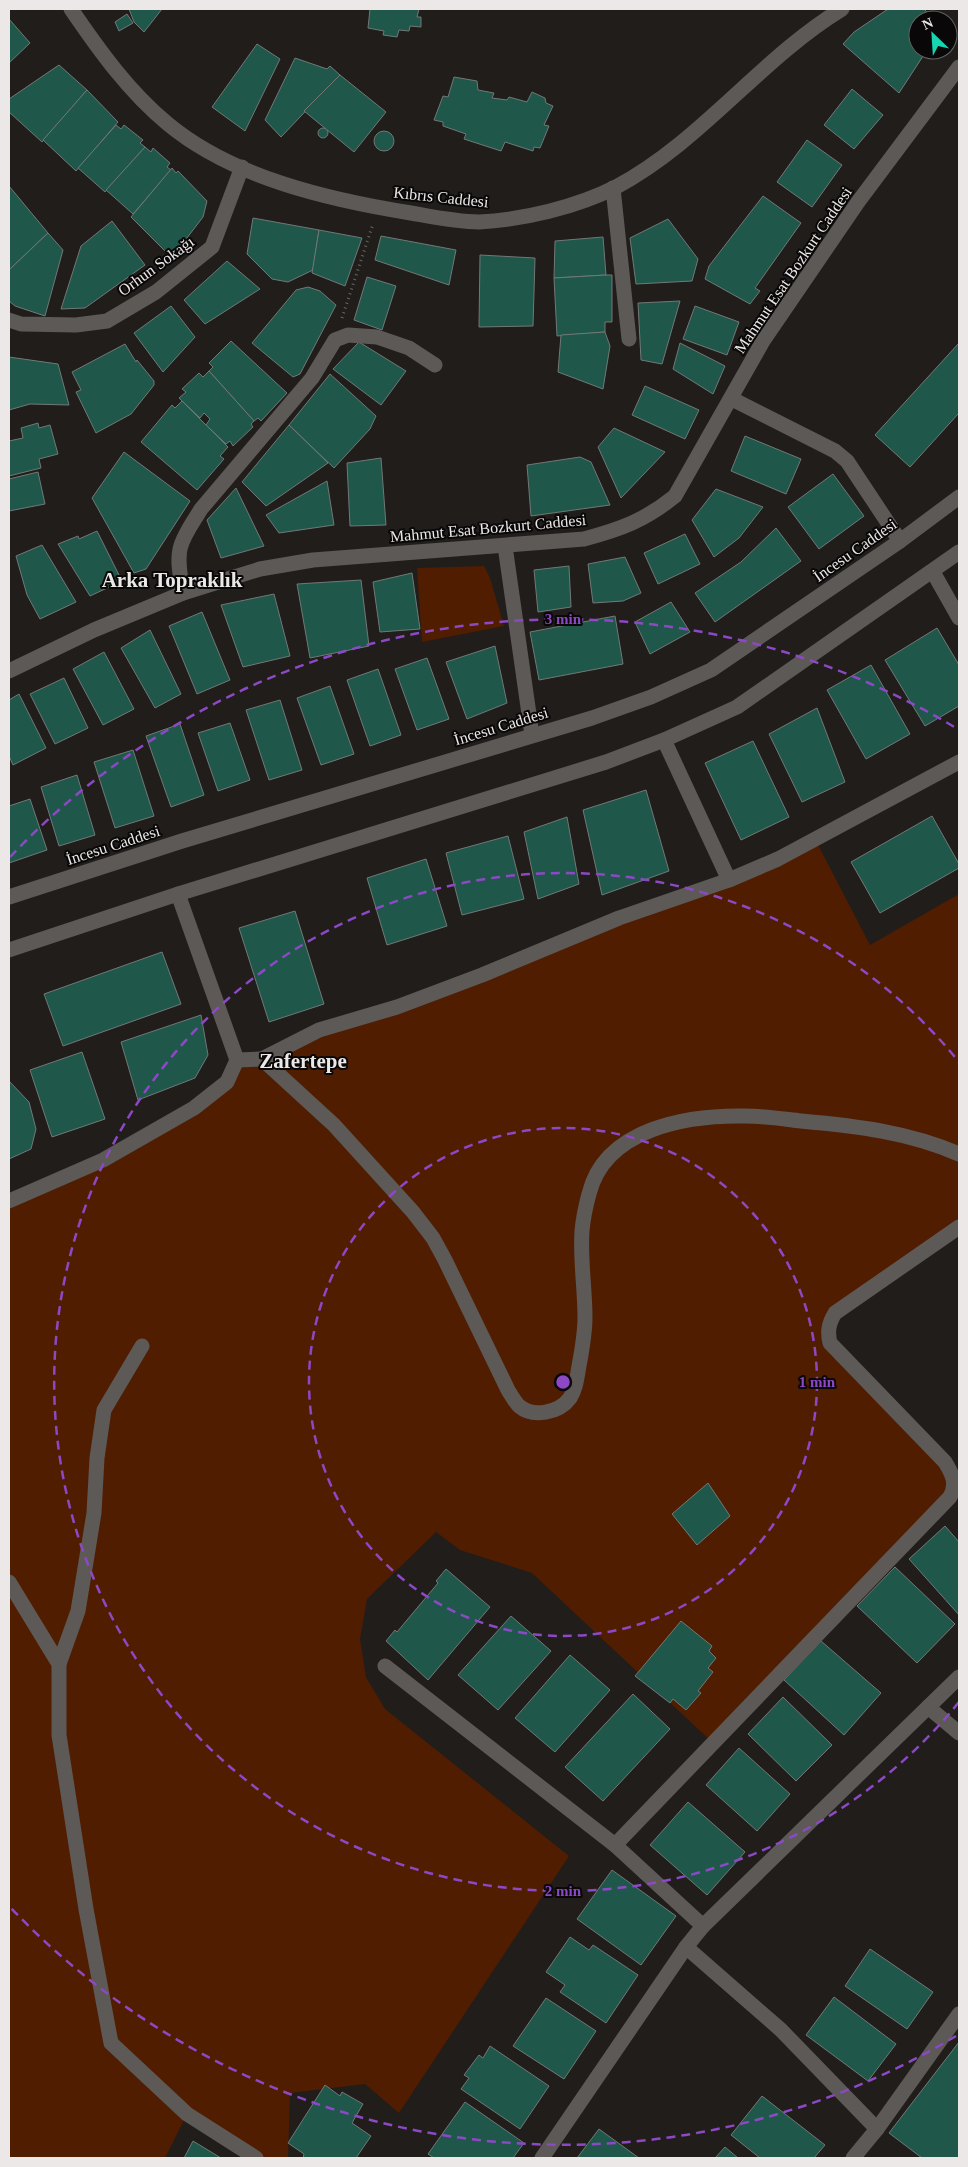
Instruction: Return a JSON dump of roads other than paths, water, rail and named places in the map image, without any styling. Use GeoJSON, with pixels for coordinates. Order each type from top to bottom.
{"type":"FeatureCollection","features":[{"type":"Feature","properties":{"kind":"street","name":"Kıbrıs Caddesi"},"geometry":{"type":"LineString","coordinates":[[78,13],[125,83],[168,125],[204,149],[287,186],[378,208],[476,222],[513,219],[554,210],[613,188],[654,165],[680,145],[785,52],[842,9]]}},
{"type":"Feature","properties":{"kind":"street","name":"Mahmut Esat Bozkurt Caddesi"},"geometry":{"type":"LineString","coordinates":[[9,671],[94,630],[183,593],[260,570],[313,560],[584,539],[617,530],[659,508],[675,496],[732,399],[763,341],[858,202],[959,66]]}},
{"type":"Feature","properties":{"kind":"street","name":"Orhun Sokağı"},"geometry":{"type":"LineString","coordinates":[[9,320],[21,324],[76,325],[107,322],[156,292],[212,247],[242,167]]}},
{"type":"Feature","properties":{"kind":"street"},"geometry":{"type":"LineString","coordinates":[[613,188],[629,339]]}},
{"type":"Feature","properties":{"kind":"street"},"geometry":{"type":"LineString","coordinates":[[183,593],[179,564],[180,548],[190,527],[201,509],[312,378],[335,340],[348,335],[377,337],[409,348],[435,365]]}},
{"type":"Feature","properties":{"kind":"street"},"geometry":{"type":"LineString","coordinates":[[732,399],[835,451],[847,461],[900,541]]}},
{"type":"Feature","properties":{"kind":"street","name":"İncesu Caddesi"},"geometry":{"type":"LineString","coordinates":[[9,897],[182,841],[592,718],[651,697],[711,670],[900,541],[959,497]]}},
{"type":"Feature","properties":{"kind":"street"},"geometry":{"type":"LineString","coordinates":[[505,546],[532,735]]}},
{"type":"Feature","properties":{"kind":"street"},"geometry":{"type":"LineString","coordinates":[[9,950],[178,894],[606,762],[664,740],[737,707],[933,572],[959,552]]}},
{"type":"Feature","properties":{"kind":"street"},"geometry":{"type":"LineString","coordinates":[[933,572],[959,618]]}},
{"type":"Feature","properties":{"kind":"street"},"geometry":{"type":"LineString","coordinates":[[664,740],[729,880]]}},
{"type":"Feature","properties":{"kind":"street"},"geometry":{"type":"LineString","coordinates":[[237,1060],[262,1060],[319,1030],[398,1007],[482,975],[619,918],[729,880],[778,859],[959,762]]}},
{"type":"Feature","properties":{"kind":"street"},"geometry":{"type":"LineString","coordinates":[[9,1201],[103,1160],[194,1108],[227,1082],[237,1060],[178,894]]}},
{"type":"Feature","properties":{"kind":"street"},"geometry":{"type":"LineString","coordinates":[[262,1060],[334,1125],[413,1212],[433,1238],[446,1260],[508,1390],[519,1406],[530,1412],[546,1412],[561,1407],[570,1398],[576,1383],[585,1319],[582,1231],[589,1192],[600,1166],[614,1150],[641,1135],[663,1126],[697,1118],[745,1116],[872,1128],[913,1138],[959,1154]]}},
{"type":"Feature","properties":{"kind":"street"},"geometry":{"type":"LineString","coordinates":[[615,1845],[950,1497],[954,1488],[954,1480],[945,1462],[830,1343],[828,1334],[830,1321],[835,1313],[959,1227]]}},
{"type":"Feature","properties":{"kind":"street"},"geometry":{"type":"LineString","coordinates":[[142,1346],[104,1410],[96,1458],[94,1513],[78,1611],[59,1664],[59,1735],[86,1908],[111,2043],[187,2114],[256,2158]]}},
{"type":"Feature","properties":{"kind":"street"},"geometry":{"type":"LineString","coordinates":[[9,1582],[59,1664]]}},
{"type":"Feature","properties":{"kind":"street"},"geometry":{"type":"LineString","coordinates":[[385,1666],[615,1845],[703,1926]]}},
{"type":"Feature","properties":{"kind":"street"},"geometry":{"type":"LineString","coordinates":[[542,2158],[686,1947],[703,1926],[959,1677]]}},
{"type":"Feature","properties":{"kind":"street"},"geometry":{"type":"LineString","coordinates":[[928,1707],[959,1733]]}},
{"type":"Feature","properties":{"kind":"street"},"geometry":{"type":"LineString","coordinates":[[686,1947],[781,2030],[877,2129]]}},
{"type":"Feature","properties":{"kind":"street"},"geometry":{"type":"LineString","coordinates":[[853,2158],[877,2129],[959,2014]]}},
{"type":"Feature","properties":{"kind":"district","name":"Arka Topraklık"},"geometry":{"type":"Point","coordinates":[172,580]}},
{"type":"Feature","properties":{"kind":"district","name":"Zafertepe"},"geometry":{"type":"Point","coordinates":[303,1061]}}]}
